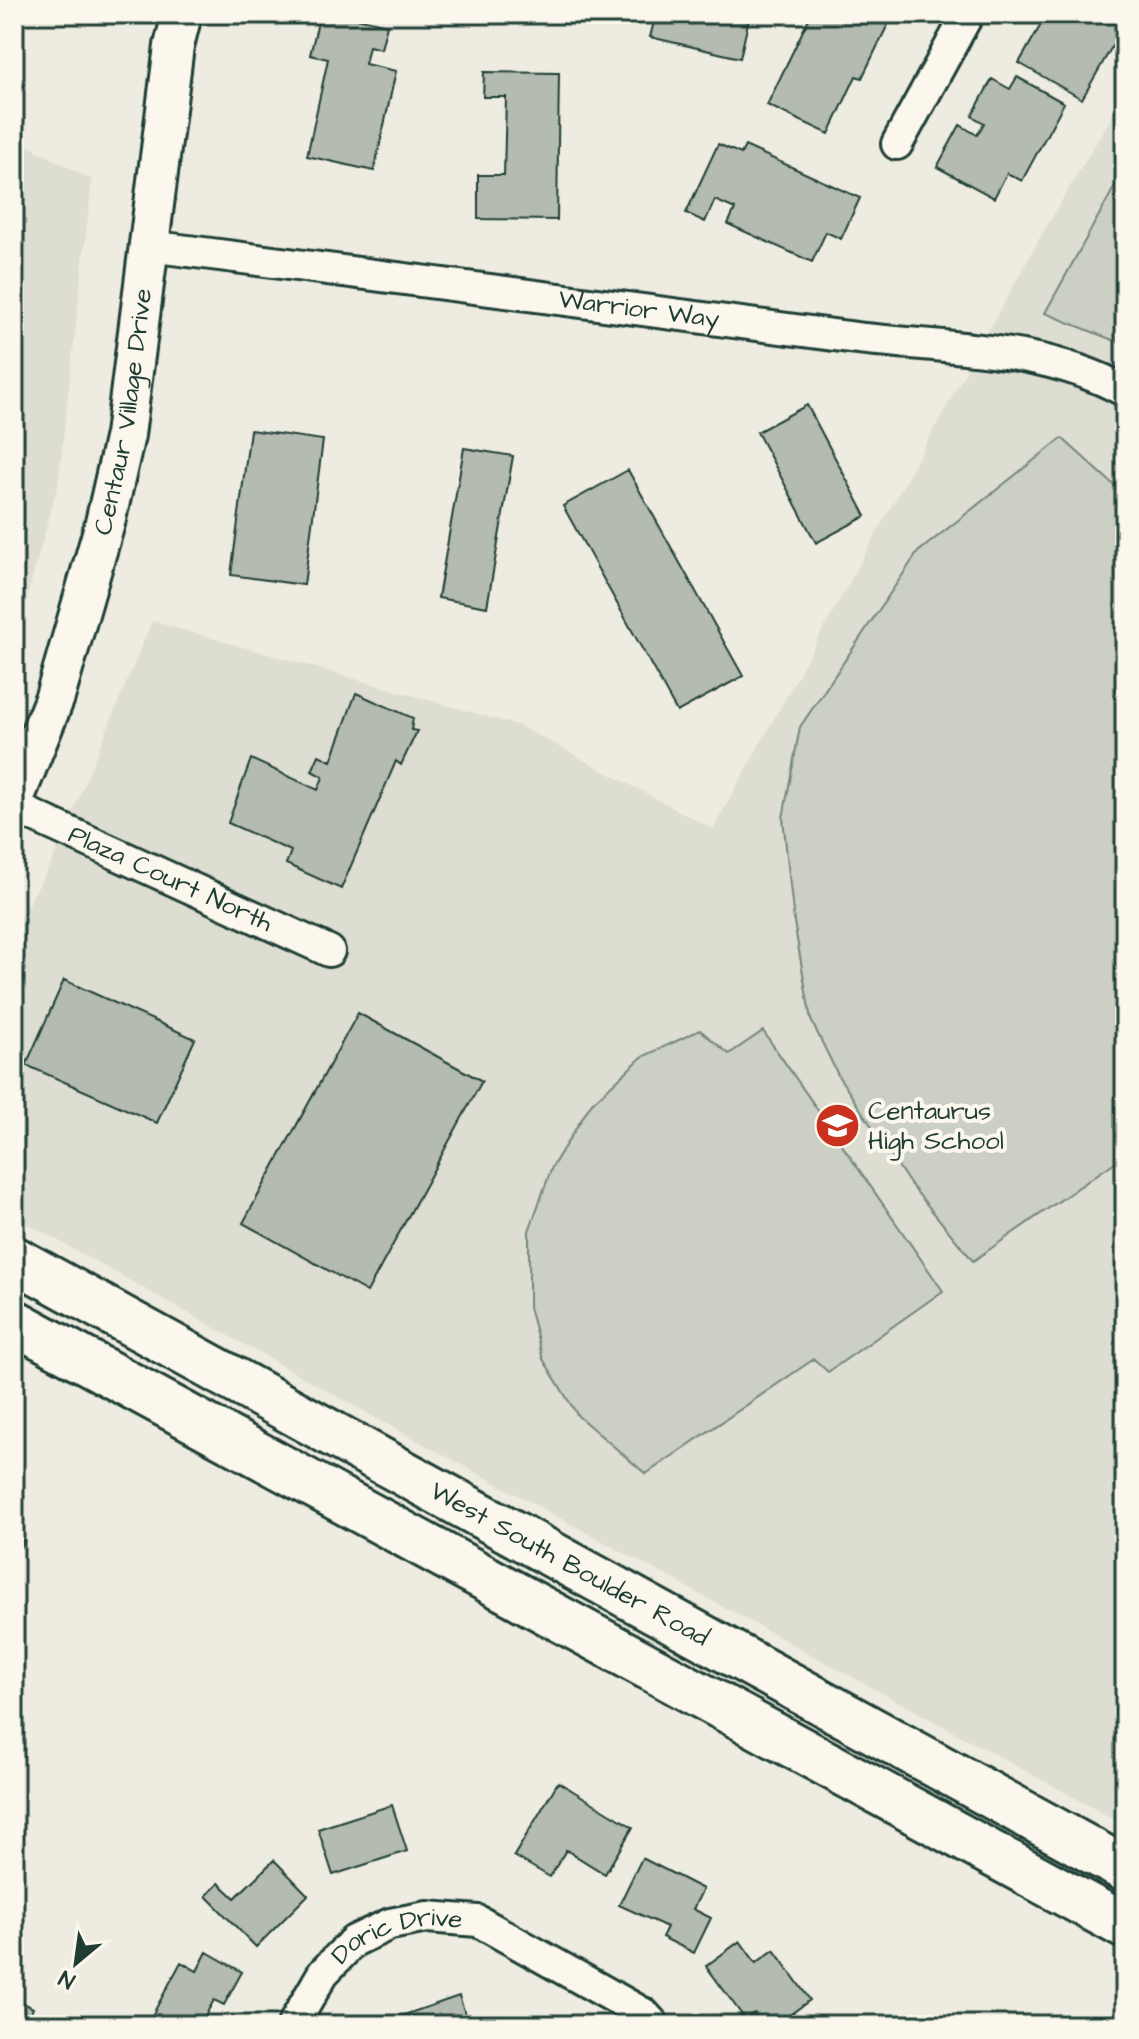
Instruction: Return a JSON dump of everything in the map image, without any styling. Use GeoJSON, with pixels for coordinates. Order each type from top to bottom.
{"type":"FeatureCollection","features":[{"type":"Feature","properties":{"kind":"main road","name":"West South Boulder Road"},"geometry":{"type":"LineString","coordinates":[[14,1259],[1125,1869]]}},
{"type":"Feature","properties":{"kind":"main road","name":"West South Boulder Road"},"geometry":{"type":"LineString","coordinates":[[14,1322],[1125,1926]]}},
{"type":"Feature","properties":{"kind":"street","name":"Centaur Village Drive"},"geometry":{"type":"LineString","coordinates":[[14,799],[55,697],[105,523],[125,435],[174,46],[182,14]]}},
{"type":"Feature","properties":{"kind":"street"},"geometry":{"type":"LineString","coordinates":[[897,144],[968,14]]}},
{"type":"Feature","properties":{"kind":"street","name":"Warrior Way"},"geometry":{"type":"LineString","coordinates":[[149,246],[880,341],[1036,357],[1105,380],[1125,391]]}},
{"type":"Feature","properties":{"kind":"street","name":"Plaza Court North"},"geometry":{"type":"LineString","coordinates":[[14,807],[329,951]]}},
{"type":"Feature","properties":{"kind":"street","name":"Doric Drive"},"geometry":{"type":"LineString","coordinates":[[293,2025],[323,1973],[354,1941],[390,1924],[427,1917],[478,1921],[644,2014],[654,2025]]}},
{"type":"Feature","properties":{"kind":"shaded area","name":"Centaurus High School"},"geometry":{"type":"Polygon","coordinates":[[[1125,94],[1125,1825],[385,1423],[14,1216],[14,929],[52,862],[152,621],[520,726],[713,829],[1042,234],[1125,94]]]}},
{"type":"Feature","properties":{"kind":"shaded area"},"geometry":{"type":"Polygon","coordinates":[[[14,138],[92,180],[58,485],[14,644],[14,138]]]}},
{"type":"Feature","properties":{"kind":"shaded area"},"geometry":{"type":"Polygon","coordinates":[[[1125,168],[1125,345],[1045,313],[1125,168]]]}},
{"type":"Feature","properties":{"kind":"shaded area"},"geometry":{"type":"Polygon","coordinates":[[[1062,438],[1125,495],[1125,1155],[973,1261],[910,1184],[839,1077],[811,1020],[794,922],[783,818],[800,727],[918,552],[1062,438]]]}},
{"type":"Feature","properties":{"kind":"shaded area"},"geometry":{"type":"Polygon","coordinates":[[[700,1030],[729,1054],[763,1031],[943,1291],[828,1372],[814,1359],[646,1474],[578,1416],[543,1359],[529,1307],[529,1231],[552,1167],[591,1104],[642,1057],[700,1030]]]}},
{"type":"Feature","properties":{"kind":"building"},"geometry":{"type":"Polygon","coordinates":[[[320,14],[340,14],[387,25],[381,49],[369,46],[365,64],[396,71],[374,171],[307,156],[328,59],[310,55],[320,14]]]}},
{"type":"Feature","properties":{"kind":"building"},"geometry":{"type":"Polygon","coordinates":[[[656,14],[750,14],[740,58],[650,37],[656,14]]]}},
{"type":"Feature","properties":{"kind":"building"},"geometry":{"type":"Polygon","coordinates":[[[811,14],[893,14],[862,78],[856,76],[829,134],[767,105],[811,14]]]}},
{"type":"Feature","properties":{"kind":"building"},"geometry":{"type":"Polygon","coordinates":[[[1047,14],[1125,14],[1125,24],[1082,99],[1019,63],[1047,14]]]}},
{"type":"Feature","properties":{"kind":"building"},"geometry":{"type":"Polygon","coordinates":[[[484,72],[559,73],[557,220],[478,219],[478,175],[504,175],[506,97],[483,97],[484,72]]]}},
{"type":"Feature","properties":{"kind":"building"},"geometry":{"type":"Polygon","coordinates":[[[1017,77],[1064,103],[1022,181],[1007,173],[994,198],[937,167],[960,125],[977,135],[984,123],[972,116],[992,79],[1010,89],[1017,77]]]}},
{"type":"Feature","properties":{"kind":"building"},"geometry":{"type":"Polygon","coordinates":[[[718,144],[741,154],[745,146],[860,198],[841,239],[826,232],[812,262],[728,224],[735,209],[715,200],[705,222],[686,213],[718,144]]]}},
{"type":"Feature","properties":{"kind":"building"},"geometry":{"type":"Polygon","coordinates":[[[807,405],[866,516],[816,543],[757,432],[807,405]]]}},
{"type":"Feature","properties":{"kind":"building"},"geometry":{"type":"Polygon","coordinates":[[[250,430],[323,440],[304,585],[231,575],[250,430]]]}},
{"type":"Feature","properties":{"kind":"building"},"geometry":{"type":"Polygon","coordinates":[[[464,448],[513,456],[487,607],[438,598],[464,448]]]}},
{"type":"Feature","properties":{"kind":"building"},"geometry":{"type":"Polygon","coordinates":[[[628,470],[743,676],[677,712],[563,506],[628,470]]]}},
{"type":"Feature","properties":{"kind":"building"},"geometry":{"type":"Polygon","coordinates":[[[356,693],[413,718],[411,730],[417,731],[401,765],[396,761],[341,889],[286,864],[291,851],[228,823],[251,759],[318,790],[323,777],[312,771],[319,755],[331,761],[356,693]]]}},
{"type":"Feature","properties":{"kind":"building"},"geometry":{"type":"Polygon","coordinates":[[[64,980],[195,1039],[157,1123],[26,1065],[64,980]]]}},
{"type":"Feature","properties":{"kind":"building"},"geometry":{"type":"Polygon","coordinates":[[[358,1013],[482,1081],[367,1292],[243,1223],[358,1013]]]}},
{"type":"Feature","properties":{"kind":"building"},"geometry":{"type":"Polygon","coordinates":[[[14,1535],[24,1541],[14,1558],[14,1535]]]}},
{"type":"Feature","properties":{"kind":"building"},"geometry":{"type":"Polygon","coordinates":[[[558,1782],[633,1827],[605,1874],[566,1850],[550,1877],[514,1856],[558,1782]]]}},
{"type":"Feature","properties":{"kind":"building"},"geometry":{"type":"Polygon","coordinates":[[[392,1805],[407,1851],[333,1875],[318,1829],[392,1805]]]}},
{"type":"Feature","properties":{"kind":"building"},"geometry":{"type":"Polygon","coordinates":[[[642,1858],[703,1889],[693,1909],[711,1918],[694,1953],[662,1937],[667,1927],[619,1905],[642,1858]]]}},
{"type":"Feature","properties":{"kind":"building"},"geometry":{"type":"Polygon","coordinates":[[[274,1860],[308,1895],[256,1947],[206,1896],[219,1883],[235,1898],[274,1860]]]}},
{"type":"Feature","properties":{"kind":"building"},"geometry":{"type":"Polygon","coordinates":[[[740,1941],[756,1963],[774,1950],[810,2000],[776,2025],[763,2025],[754,2013],[745,2019],[706,1966],[740,1941]]]}},
{"type":"Feature","properties":{"kind":"building"},"geometry":{"type":"Polygon","coordinates":[[[207,1952],[242,1972],[224,2005],[214,2000],[200,2025],[148,2023],[181,1962],[197,1971],[207,1952]]]}},
{"type":"Feature","properties":{"kind":"building"},"geometry":{"type":"Polygon","coordinates":[[[459,1996],[469,2025],[401,2025],[398,2017],[459,1996]]]}},
{"type":"Feature","properties":{"kind":"building"},"geometry":{"type":"Polygon","coordinates":[[[14,1998],[33,2008],[25,2025],[14,2025],[14,1998]]]}},
{"type":"Feature","properties":{"kind":"place","name":"Centaurus High School"},"geometry":{"type":"Point","coordinates":[837,1126]}}]}
